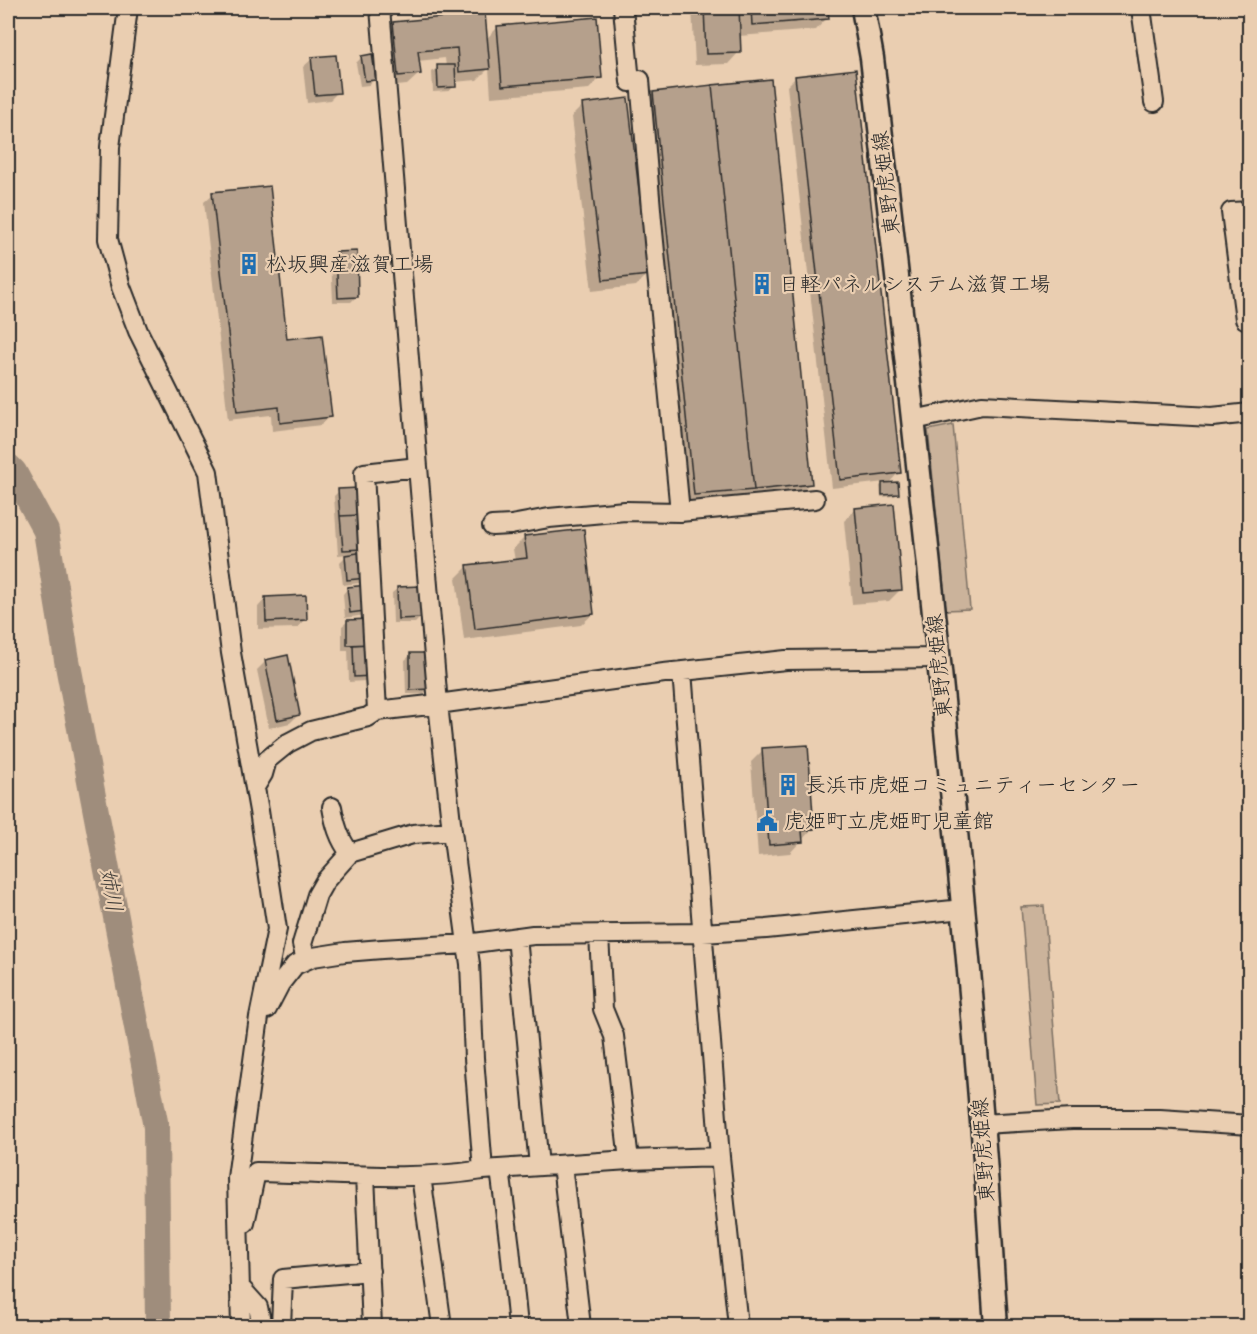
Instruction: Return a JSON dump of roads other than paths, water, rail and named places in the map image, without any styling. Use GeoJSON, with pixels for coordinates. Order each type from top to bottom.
{"type":"FeatureCollection","features":[{"type":"Feature","properties":{"kind":"main road","name":"東野虎姫線"},"geometry":{"type":"LineString","coordinates":[[863,8],[872,58],[914,420],[963,909],[982,1124],[996,1326]]}},
{"type":"Feature","properties":{"kind":"street"},"geometry":{"type":"LineString","coordinates":[[128,8],[110,147],[108,239],[121,287],[138,331],[208,472],[231,653],[277,929],[258,1026],[237,1178],[241,1326]]}},
{"type":"Feature","properties":{"kind":"street"},"geometry":{"type":"LineString","coordinates":[[380,8],[438,704],[470,964],[474,1058],[492,1170],[510,1248],[518,1326]]}},
{"type":"Feature","properties":{"kind":"street"},"geometry":{"type":"LineString","coordinates":[[623,8],[630,82],[640,80],[680,512]]}},
{"type":"Feature","properties":{"kind":"street"},"geometry":{"type":"LineString","coordinates":[[1141,8],[1154,102]]}},
{"type":"Feature","properties":{"kind":"street"},"geometry":{"type":"LineString","coordinates":[[1250,211],[1232,212],[1245,319],[1250,318]]}},
{"type":"Feature","properties":{"kind":"street"},"geometry":{"type":"LineString","coordinates":[[914,420],[982,405],[1212,417],[1250,413]]}},
{"type":"Feature","properties":{"kind":"street"},"geometry":{"type":"LineString","coordinates":[[377,711],[364,473],[418,467]]}},
{"type":"Feature","properties":{"kind":"street"},"geometry":{"type":"LineString","coordinates":[[492,526],[625,511],[680,512],[814,499]]}},
{"type":"Feature","properties":{"kind":"street"},"geometry":{"type":"LineString","coordinates":[[255,787],[263,774],[267,760],[288,742],[311,731],[368,717],[377,711],[682,671],[786,660],[938,658]]}},
{"type":"Feature","properties":{"kind":"street"},"geometry":{"type":"LineString","coordinates":[[682,671],[720,1157],[738,1326]]}},
{"type":"Feature","properties":{"kind":"street"},"geometry":{"type":"LineString","coordinates":[[332,807],[334,821],[342,843],[350,853]]}},
{"type":"Feature","properties":{"kind":"street"},"geometry":{"type":"LineString","coordinates":[[306,960],[302,944],[317,895],[325,881],[350,853],[413,834],[452,831]]}},
{"type":"Feature","properties":{"kind":"street"},"geometry":{"type":"LineString","coordinates":[[258,1026],[280,984],[295,965],[313,957],[382,948],[466,944],[533,935],[702,933],[766,929],[963,909]]}},
{"type":"Feature","properties":{"kind":"street"},"geometry":{"type":"LineString","coordinates":[[599,935],[603,1008],[614,1036],[629,1160]]}},
{"type":"Feature","properties":{"kind":"street"},"geometry":{"type":"LineString","coordinates":[[517,937],[539,1166]]}},
{"type":"Feature","properties":{"kind":"street"},"geometry":{"type":"LineString","coordinates":[[982,1124],[1072,1119],[1160,1119],[1250,1125]]}},
{"type":"Feature","properties":{"kind":"street"},"geometry":{"type":"LineString","coordinates":[[239,1247],[256,1172],[421,1176],[629,1160],[720,1157]]}},
{"type":"Feature","properties":{"kind":"street"},"geometry":{"type":"LineString","coordinates":[[562,1165],[581,1326]]}},
{"type":"Feature","properties":{"kind":"street"},"geometry":{"type":"LineString","coordinates":[[366,1176],[372,1326]]}},
{"type":"Feature","properties":{"kind":"street"},"geometry":{"type":"LineString","coordinates":[[421,1176],[442,1326]]}},
{"type":"Feature","properties":{"kind":"street"},"geometry":{"type":"LineString","coordinates":[[281,1326],[283,1279],[370,1271]]}},
{"type":"Feature","properties":{"kind":"street"},"geometry":{"type":"LineString","coordinates":[[240,1287],[258,1308],[262,1326]]}},
{"type":"Feature","properties":{"kind":"waterway","name":"姉川"},"geometry":{"type":"LineString","coordinates":[[8,466],[14,472],[46,531],[67,660],[156,1127],[158,1326]]}},
{"type":"Feature","properties":{"kind":"place","name":"松坂興産滋賀工場"},"geometry":{"type":"Point","coordinates":[249,264]}},
{"type":"Feature","properties":{"kind":"place","name":"日軽パネルシステム滋賀工場"},"geometry":{"type":"Point","coordinates":[762,284]}},
{"type":"Feature","properties":{"kind":"place","name":"長浜市虎姫コミュニティーセンター"},"geometry":{"type":"Point","coordinates":[788,785]}},
{"type":"Feature","properties":{"kind":"place","name":"虎姫町立虎姫町児童館"},"geometry":{"type":"Point","coordinates":[767,821]}}]}
